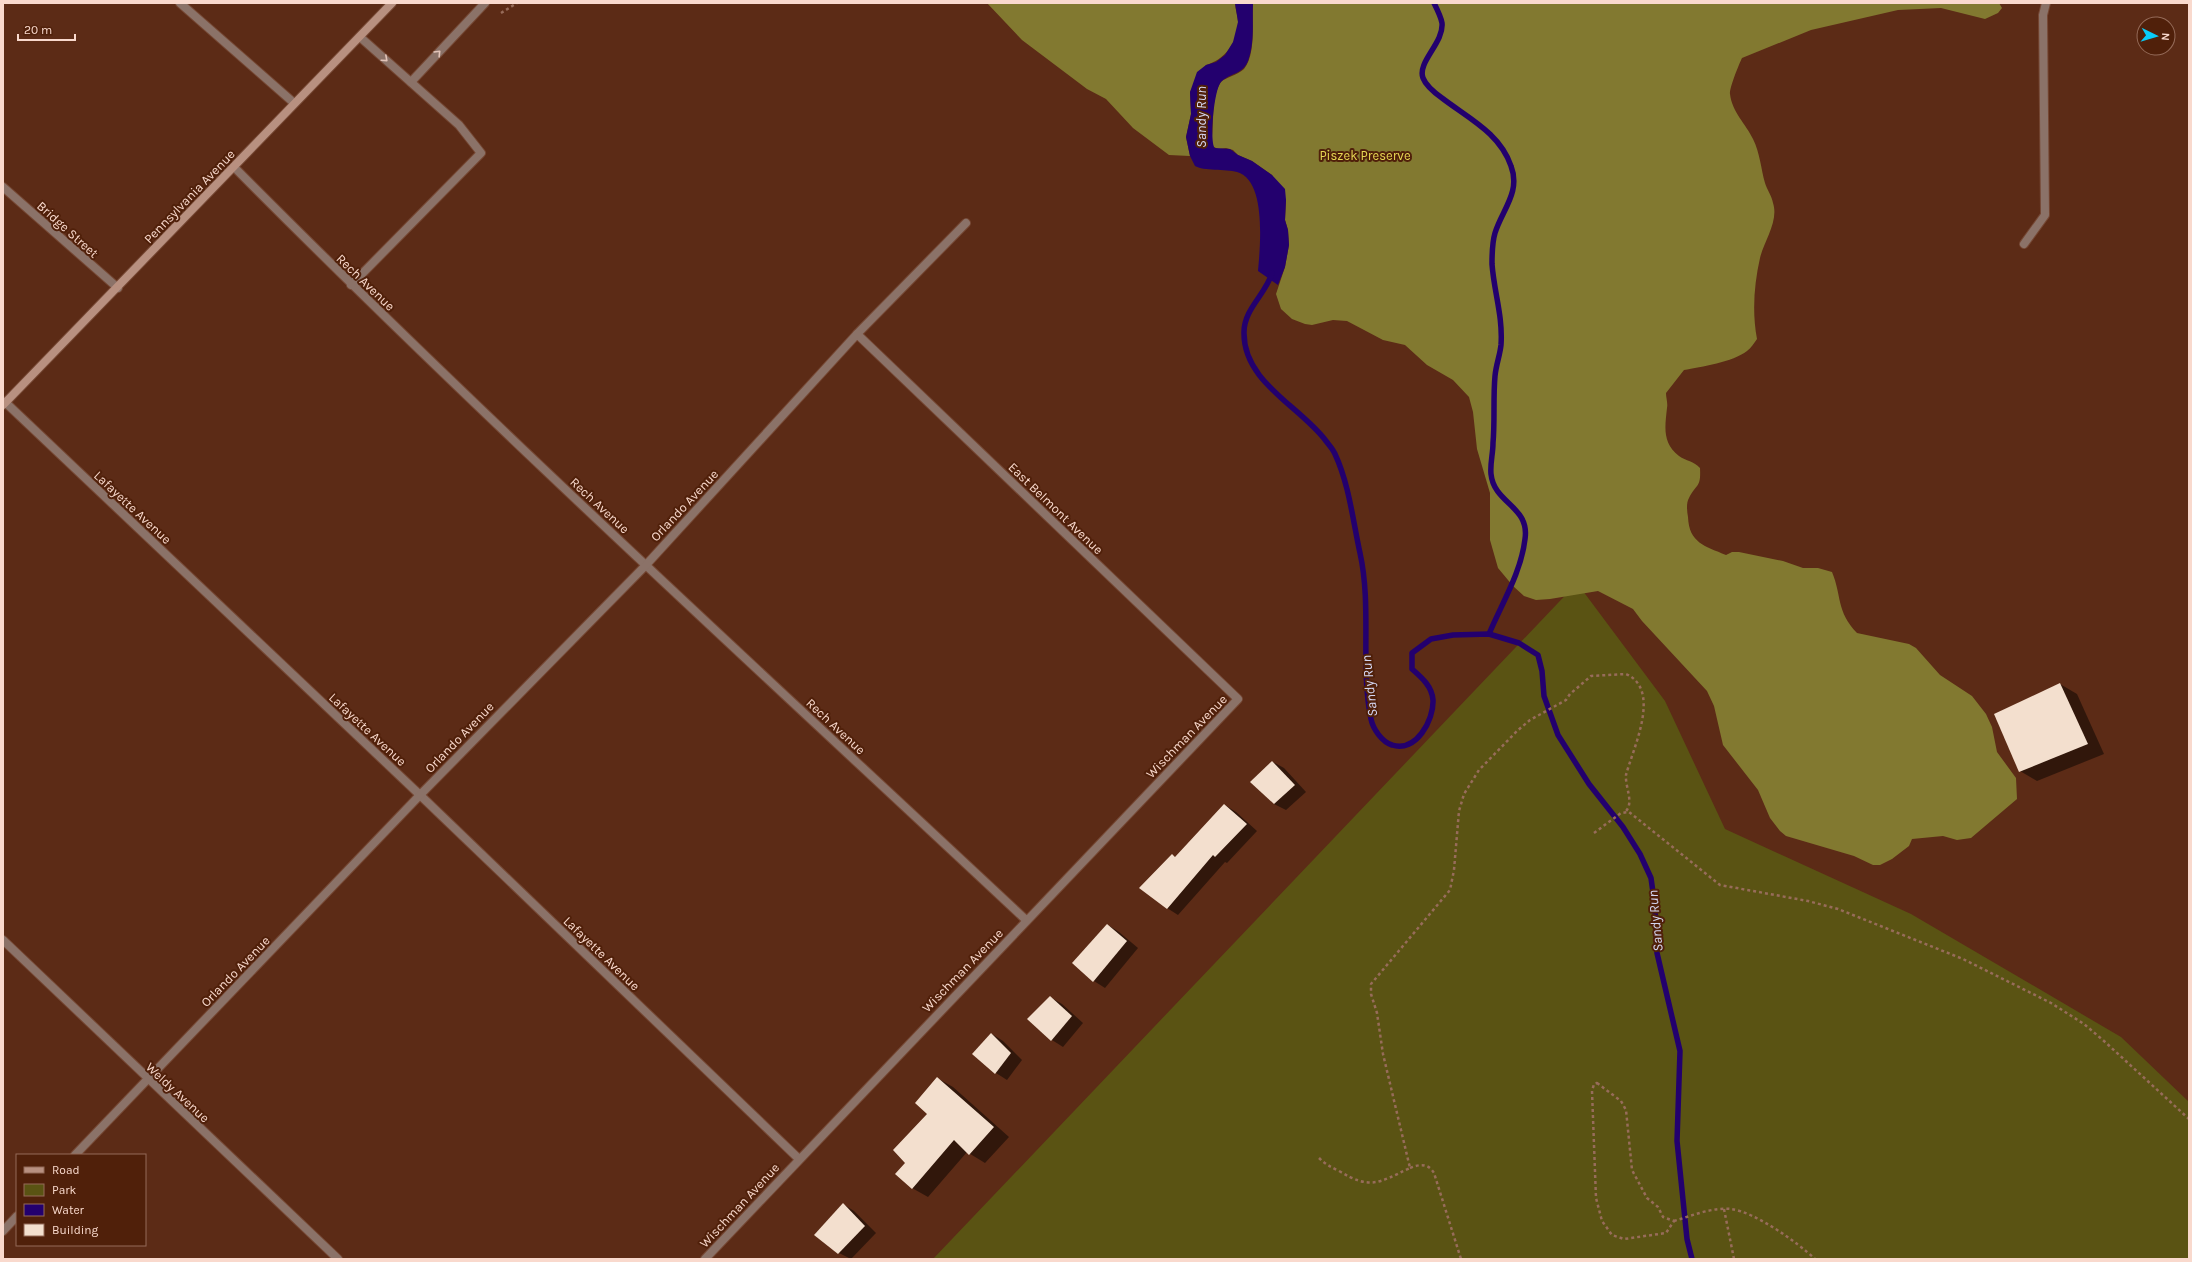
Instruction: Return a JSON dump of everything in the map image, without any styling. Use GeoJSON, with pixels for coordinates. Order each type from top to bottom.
{"type":"FeatureCollection","features":[{"type":"Feature","properties":{"kind":"main road","name":"Pennsylvania Avenue"},"geometry":{"type":"LineString","coordinates":[[4,404],[118,288],[294,103],[392,3]]}},
{"type":"Feature","properties":{"kind":"street"},"geometry":{"type":"LineString","coordinates":[[180,3],[294,103]]}},
{"type":"Feature","properties":{"kind":"street"},"geometry":{"type":"LineString","coordinates":[[411,82],[485,3]]}},
{"type":"Feature","properties":{"kind":"street"},"geometry":{"type":"LineString","coordinates":[[2024,244],[2045,215],[2042,15],[2046,3]]}},
{"type":"Feature","properties":{"kind":"street"},"geometry":{"type":"LineString","coordinates":[[351,285],[481,153],[459,125],[360,36]]}},
{"type":"Feature","properties":{"kind":"street","name":"Rech Avenue"},"geometry":{"type":"LineString","coordinates":[[234,167],[351,285],[646,565],[1026,920]]}},
{"type":"Feature","properties":{"kind":"street","name":"Bridge Street"},"geometry":{"type":"LineString","coordinates":[[3,187],[118,288]]}},
{"type":"Feature","properties":{"kind":"street","name":"Orlando Avenue"},"geometry":{"type":"LineString","coordinates":[[76,1154],[420,795],[646,565],[857,334],[966,223]]}},
{"type":"Feature","properties":{"kind":"street","name":"East Belmont Avenue"},"geometry":{"type":"LineString","coordinates":[[857,334],[1238,698]]}},
{"type":"Feature","properties":{"kind":"street","name":"Lafayette Avenue"},"geometry":{"type":"LineString","coordinates":[[4,404],[420,795],[799,1158]]}},
{"type":"Feature","properties":{"kind":"street","name":"Wischman Avenue"},"geometry":{"type":"LineString","coordinates":[[705,1259],[799,1158],[1238,698]]}},
{"type":"Feature","properties":{"kind":"street","name":"Weldy Avenue"},"geometry":{"type":"LineString","coordinates":[[3,940],[338,1259]]}},
{"type":"Feature","properties":{"kind":"street"},"geometry":{"type":"LineString","coordinates":[[3,1230],[16,1217]]}},
{"type":"Feature","properties":{"kind":"path"},"geometry":{"type":"LineString","coordinates":[[501,13],[517,3]]}},
{"type":"Feature","properties":{"kind":"path"},"geometry":{"type":"LineString","coordinates":[[1410,1168],[1383,1054],[1377,1013],[1371,994],[1371,984],[1450,890],[1454,870],[1459,811],[1464,794],[1473,779],[1517,731],[1532,719],[1566,700],[1579,685],[1591,676],[1600,674],[1626,674],[1631,676],[1640,687],[1643,697],[1644,713],[1626,775],[1626,783],[1630,799],[1629,807],[1626,811],[1594,833]]}},
{"type":"Feature","properties":{"kind":"path"},"geometry":{"type":"LineString","coordinates":[[1626,811],[1635,815],[1670,846],[1720,885],[1808,901],[1838,909],[1962,959],[2050,1003],[2084,1024],[2189,1119]]}},
{"type":"Feature","properties":{"kind":"path"},"geometry":{"type":"LineString","coordinates":[[1674,1221],[1666,1233],[1624,1239],[1612,1235],[1607,1229],[1596,1198],[1592,1091],[1594,1084],[1601,1085],[1607,1089],[1624,1106],[1627,1117],[1632,1170],[1647,1198],[1658,1207],[1663,1217],[1674,1221],[1713,1210],[1731,1209],[1758,1219],[1799,1245],[1814,1259]]}},
{"type":"Feature","properties":{"kind":"path"},"geometry":{"type":"LineString","coordinates":[[1319,1158],[1329,1168],[1362,1183],[1384,1180],[1417,1165],[1426,1165],[1431,1168],[1434,1173],[1461,1259]]}},
{"type":"Feature","properties":{"kind":"path"},"geometry":{"type":"LineString","coordinates":[[1724,1210],[1734,1259]]}},
{"type":"Feature","properties":{"kind":"green space"},"geometry":{"type":"Polygon","coordinates":[[[987,3],[1235,3],[1238,22],[1236,37],[1233,44],[1219,59],[1206,65],[1190,92],[1191,114],[1186,137],[1190,156],[1169,155],[1133,128],[1106,99],[1087,89],[1022,40],[987,3]]]}},
{"type":"Feature","properties":{"kind":"green space","name":"Piszek Preserve"},"geometry":{"type":"Polygon","coordinates":[[[1253,3],[1999,3],[2002,8],[1998,13],[1985,19],[1941,8],[1898,10],[1811,30],[1742,58],[1731,87],[1731,100],[1733,107],[1750,133],[1755,144],[1765,183],[1772,198],[1774,210],[1773,224],[1762,251],[1756,278],[1754,309],[1757,339],[1747,351],[1734,358],[1717,364],[1684,370],[1666,393],[1667,406],[1665,428],[1667,440],[1674,451],[1679,456],[1700,468],[1700,479],[1698,485],[1689,498],[1687,505],[1689,526],[1691,533],[1695,538],[1705,546],[1726,555],[1732,552],[1739,552],[1783,561],[1803,568],[1818,568],[1832,572],[1842,610],[1850,625],[1857,633],[1909,644],[1916,648],[1940,675],[1972,696],[1986,714],[1992,727],[1997,752],[2016,778],[2017,799],[1971,838],[1957,840],[1943,836],[1912,839],[1909,846],[1892,859],[1880,865],[1873,865],[1854,856],[1786,836],[1770,818],[1758,790],[1723,745],[1714,706],[1707,691],[1642,621],[1633,609],[1598,591],[1536,600],[1524,596],[1513,586],[1498,568],[1490,540],[1490,493],[1477,449],[1473,412],[1469,397],[1453,380],[1427,365],[1405,345],[1383,340],[1347,321],[1333,320],[1312,325],[1305,324],[1292,319],[1281,309],[1276,294],[1285,267],[1289,245],[1288,230],[1285,220],[1286,200],[1272,175],[1252,161],[1238,155],[1233,150],[1226,148],[1218,149],[1212,146],[1211,143],[1215,96],[1218,88],[1221,82],[1244,69],[1248,63],[1253,38],[1253,3]]]}},
{"type":"Feature","properties":{"kind":"green space"},"geometry":{"type":"Polygon","coordinates":[[[1577,583],[1665,701],[1725,829],[1911,914],[2121,1037],[2189,1102],[2189,1259],[933,1259],[1577,583]]]}},
{"type":"Feature","properties":{"kind":"water"},"geometry":{"type":"Polygon","coordinates":[[[1235,3],[1253,3],[1252,47],[1246,65],[1240,71],[1225,78],[1219,85],[1213,115],[1213,144],[1215,148],[1230,149],[1238,155],[1252,161],[1272,175],[1285,189],[1285,220],[1288,230],[1289,245],[1285,267],[1278,285],[1258,271],[1260,216],[1253,188],[1247,178],[1237,172],[1203,169],[1195,166],[1190,156],[1186,137],[1191,114],[1190,92],[1197,72],[1206,65],[1216,62],[1225,55],[1233,42],[1238,22],[1235,3]]]}},
{"type":"Feature","properties":{"kind":"building"},"geometry":{"type":"Polygon","coordinates":[[[2060,683],[2088,744],[2019,772],[1994,714],[2060,683]]]}},
{"type":"Feature","properties":{"kind":"building"},"geometry":{"type":"Polygon","coordinates":[[[1272,761],[1295,785],[1274,804],[1250,782],[1272,761]]]}},
{"type":"Feature","properties":{"kind":"building"},"geometry":{"type":"Polygon","coordinates":[[[1224,804],[1247,824],[1215,857],[1213,855],[1167,909],[1139,888],[1172,854],[1175,857],[1224,804]]]}},
{"type":"Feature","properties":{"kind":"building"},"geometry":{"type":"Polygon","coordinates":[[[1107,924],[1127,941],[1093,982],[1072,963],[1107,924]]]}},
{"type":"Feature","properties":{"kind":"building"},"geometry":{"type":"Polygon","coordinates":[[[1050,996],[1072,1016],[1051,1041],[1027,1019],[1050,996]]]}},
{"type":"Feature","properties":{"kind":"building"},"geometry":{"type":"Polygon","coordinates":[[[991,1033],[1011,1053],[995,1074],[972,1054],[991,1033]]]}},
{"type":"Feature","properties":{"kind":"building"},"geometry":{"type":"Polygon","coordinates":[[[937,1077],[994,1127],[969,1155],[954,1140],[912,1189],[895,1174],[905,1163],[893,1150],[927,1114],[915,1103],[937,1077]]]}},
{"type":"Feature","properties":{"kind":"building"},"geometry":{"type":"Polygon","coordinates":[[[843,1203],[865,1226],[838,1254],[814,1235],[843,1203]]]}},
{"type":"Feature","properties":{"kind":"waterway"},"geometry":{"type":"LineString","coordinates":[[1434,3],[1442,23],[1442,30],[1424,65],[1422,72],[1423,78],[1426,84],[1434,92],[1482,127],[1499,144],[1506,154],[1511,166],[1514,184],[1509,201],[1495,233],[1492,248],[1493,274],[1501,324],[1501,345],[1495,376],[1494,434],[1491,474],[1498,492],[1522,519],[1525,528],[1525,539],[1520,564],[1489,634]]}},
{"type":"Feature","properties":{"kind":"waterway","name":"Sandy Run"},"geometry":{"type":"LineString","coordinates":[[1272,273],[1265,288],[1251,309],[1245,324],[1244,332],[1246,350],[1253,365],[1263,379],[1275,392],[1315,428],[1334,452],[1340,466],[1350,503],[1363,573],[1366,615],[1366,678],[1371,719],[1376,731],[1381,738],[1388,743],[1401,746],[1416,740],[1427,725],[1433,708],[1431,690],[1426,682],[1412,669],[1412,653],[1431,639],[1453,635],[1489,634],[1519,643],[1538,655],[1542,671],[1544,696],[1558,735],[1589,784],[1623,827],[1640,854],[1651,878],[1655,907],[1657,953],[1680,1051],[1677,1141],[1687,1239],[1692,1259]]}}]}
